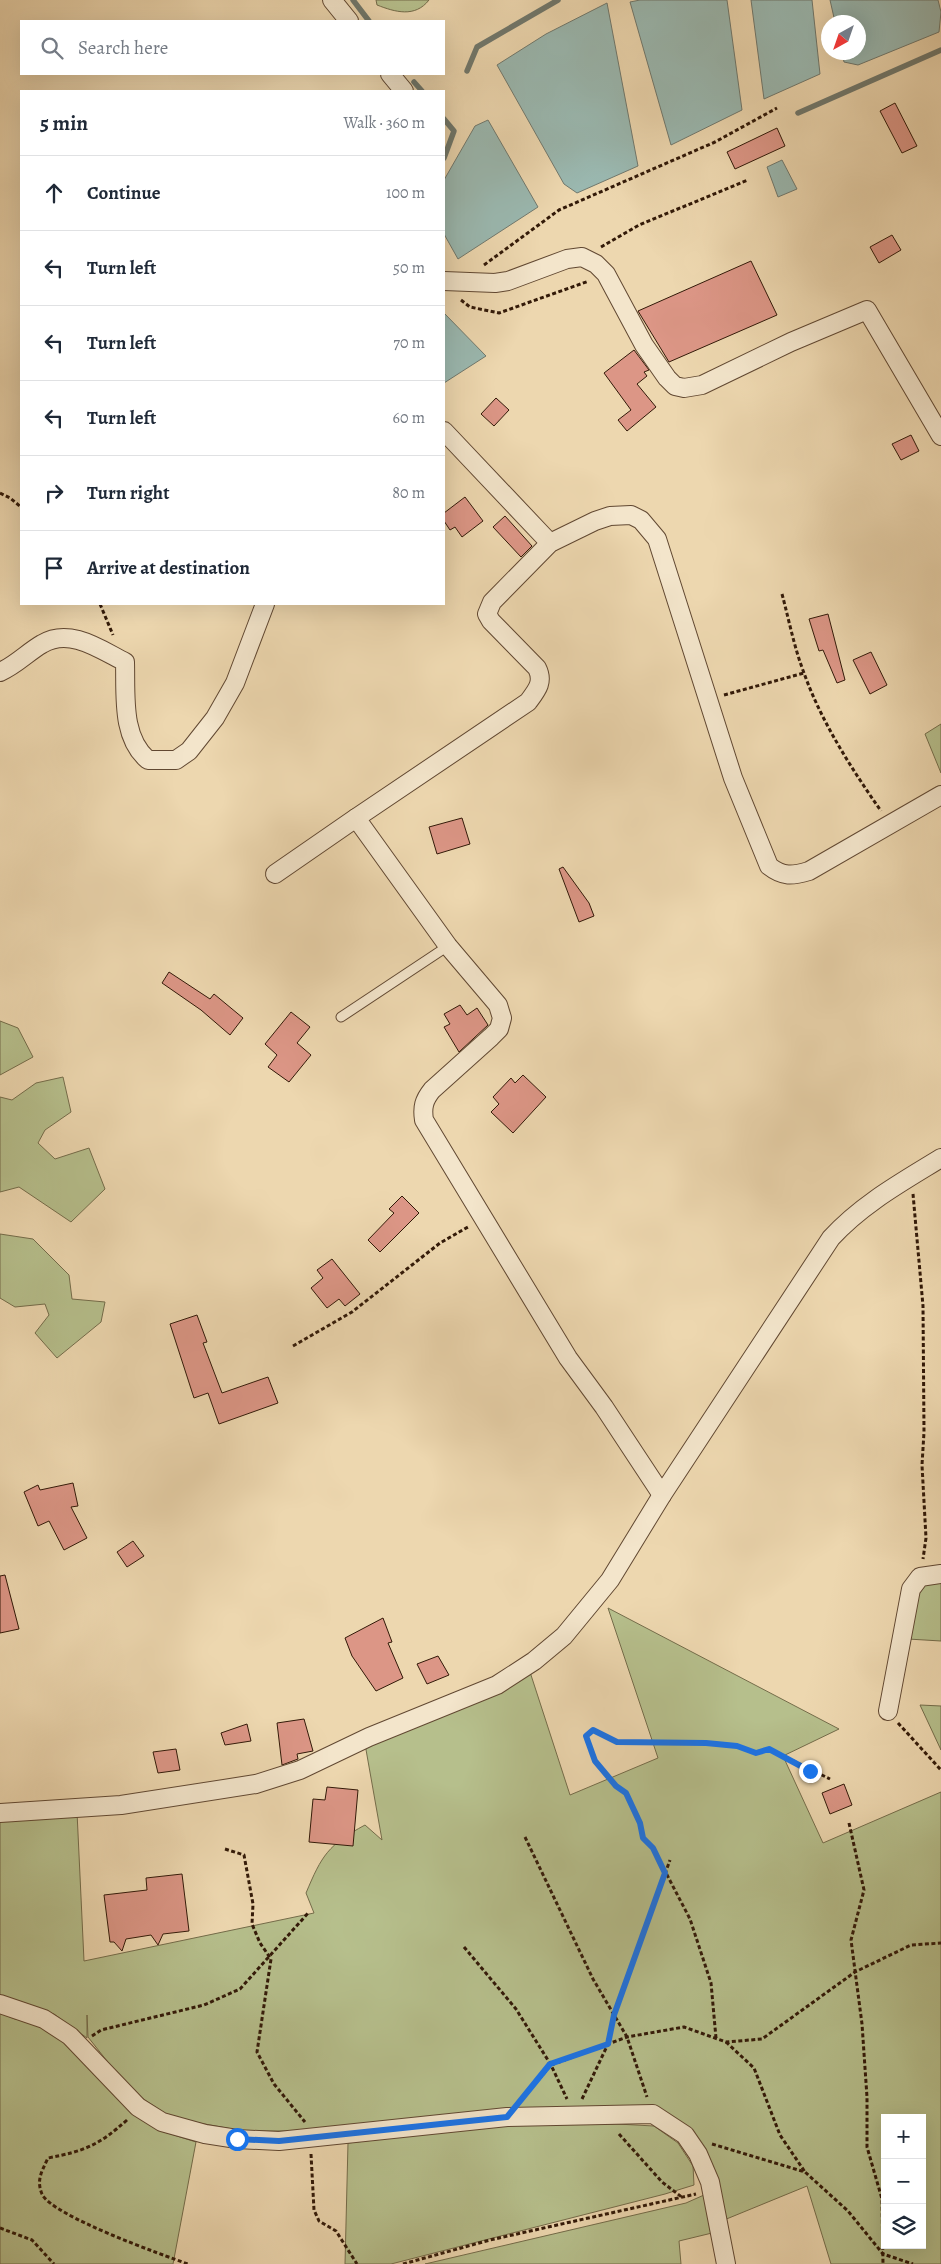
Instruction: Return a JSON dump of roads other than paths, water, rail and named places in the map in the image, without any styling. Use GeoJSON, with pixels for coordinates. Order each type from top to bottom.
{"type":"FeatureCollection","features":[{"type":"Feature","properties":{"kind":"street"},"geometry":{"type":"LineString","coordinates":[[332,0],[348,20]]}},
{"type":"Feature","properties":{"kind":"street"},"geometry":{"type":"LineString","coordinates":[[391,75],[403,90]]}},
{"type":"Feature","properties":{"kind":"street"},"geometry":{"type":"LineString","coordinates":[[445,281],[486,283],[508,281],[567,259],[582,257],[596,264],[606,274],[644,345],[667,378],[675,386],[684,388],[702,385],[791,342],[867,310],[941,436]]}},
{"type":"Feature","properties":{"kind":"street"},"geometry":{"type":"LineString","coordinates":[[445,432],[550,543]]}},
{"type":"Feature","properties":{"kind":"street"},"geometry":{"type":"LineString","coordinates":[[275,874],[528,702],[536,692],[541,676],[537,668],[490,622],[487,614],[492,602],[550,543],[610,516],[631,516],[641,520],[657,539],[733,778],[761,852],[769,866],[780,875],[793,876],[809,871],[941,795]]}},
{"type":"Feature","properties":{"kind":"street"},"geometry":{"type":"LineString","coordinates":[[0,672],[43,643],[58,638],[70,638],[83,642],[125,662],[127,707],[131,738],[138,752],[148,760],[176,760],[189,751],[215,718],[235,683],[265,605]]}},
{"type":"Feature","properties":{"kind":"street"},"geometry":{"type":"LineString","coordinates":[[356,818],[448,946],[495,1001],[502,1018],[499,1028],[432,1090],[425,1099],[422,1108],[424,1120],[568,1358],[604,1407],[662,1495]]}},
{"type":"Feature","properties":{"kind":"street"},"geometry":{"type":"LineString","coordinates":[[0,1813],[121,1805],[256,1784],[300,1770],[369,1738],[498,1685],[534,1661],[564,1636],[594,1602],[831,1238],[848,1218],[941,1158]]}},
{"type":"Feature","properties":{"kind":"street"},"geometry":{"type":"LineString","coordinates":[[888,1711],[911,1589],[920,1576],[941,1574]]}},
{"type":"Feature","properties":{"kind":"street"},"geometry":{"type":"LineString","coordinates":[[0,2004],[44,2019],[78,2044],[138,2107],[162,2122],[205,2134],[237,2139],[279,2141],[507,2117],[653,2114],[685,2135],[698,2154],[710,2182],[726,2264]]}},
{"type":"Feature","properties":{"kind":"lane"},"geometry":{"type":"LineString","coordinates":[[341,1017],[448,946]]}},
{"type":"Feature","properties":{"kind":"water"},"geometry":{"type":"Polygon","coordinates":[[[640,0],[727,0],[742,110],[671,145],[630,2],[640,0]]]}},
{"type":"Feature","properties":{"kind":"water"},"geometry":{"type":"Polygon","coordinates":[[[751,0],[812,0],[820,74],[764,99],[751,0]]]}},
{"type":"Feature","properties":{"kind":"water"},"geometry":{"type":"Polygon","coordinates":[[[830,0],[938,0],[941,12],[939,32],[858,65],[844,62],[844,60],[866,60],[866,15],[833,15],[830,0]]]}},
{"type":"Feature","properties":{"kind":"water"},"geometry":{"type":"Polygon","coordinates":[[[607,3],[638,166],[577,193],[564,184],[497,65],[546,34],[607,3]]]}},
{"type":"Feature","properties":{"kind":"water"},"geometry":{"type":"Polygon","coordinates":[[[488,120],[538,207],[458,259],[445,236],[445,178],[475,126],[488,120]]]}},
{"type":"Feature","properties":{"kind":"water"},"geometry":{"type":"Polygon","coordinates":[[[782,160],[797,189],[778,197],[767,167],[782,160]]]}},
{"type":"Feature","properties":{"kind":"water"},"geometry":{"type":"Polygon","coordinates":[[[445,314],[486,356],[445,382],[445,314]]]}},
{"type":"Feature","properties":{"kind":"waterway"},"geometry":{"type":"LineString","coordinates":[[353,0],[368,20]]}},
{"type":"Feature","properties":{"kind":"waterway"},"geometry":{"type":"LineString","coordinates":[[467,71],[477,47],[558,0]]}},
{"type":"Feature","properties":{"kind":"waterway"},"geometry":{"type":"LineString","coordinates":[[798,113],[941,50]]}},
{"type":"Feature","properties":{"kind":"waterway"},"geometry":{"type":"LineString","coordinates":[[414,82],[421,90]]}},
{"type":"Feature","properties":{"kind":"waterway"},"geometry":{"type":"LineString","coordinates":[[445,120],[454,131],[445,155]]}}]}
